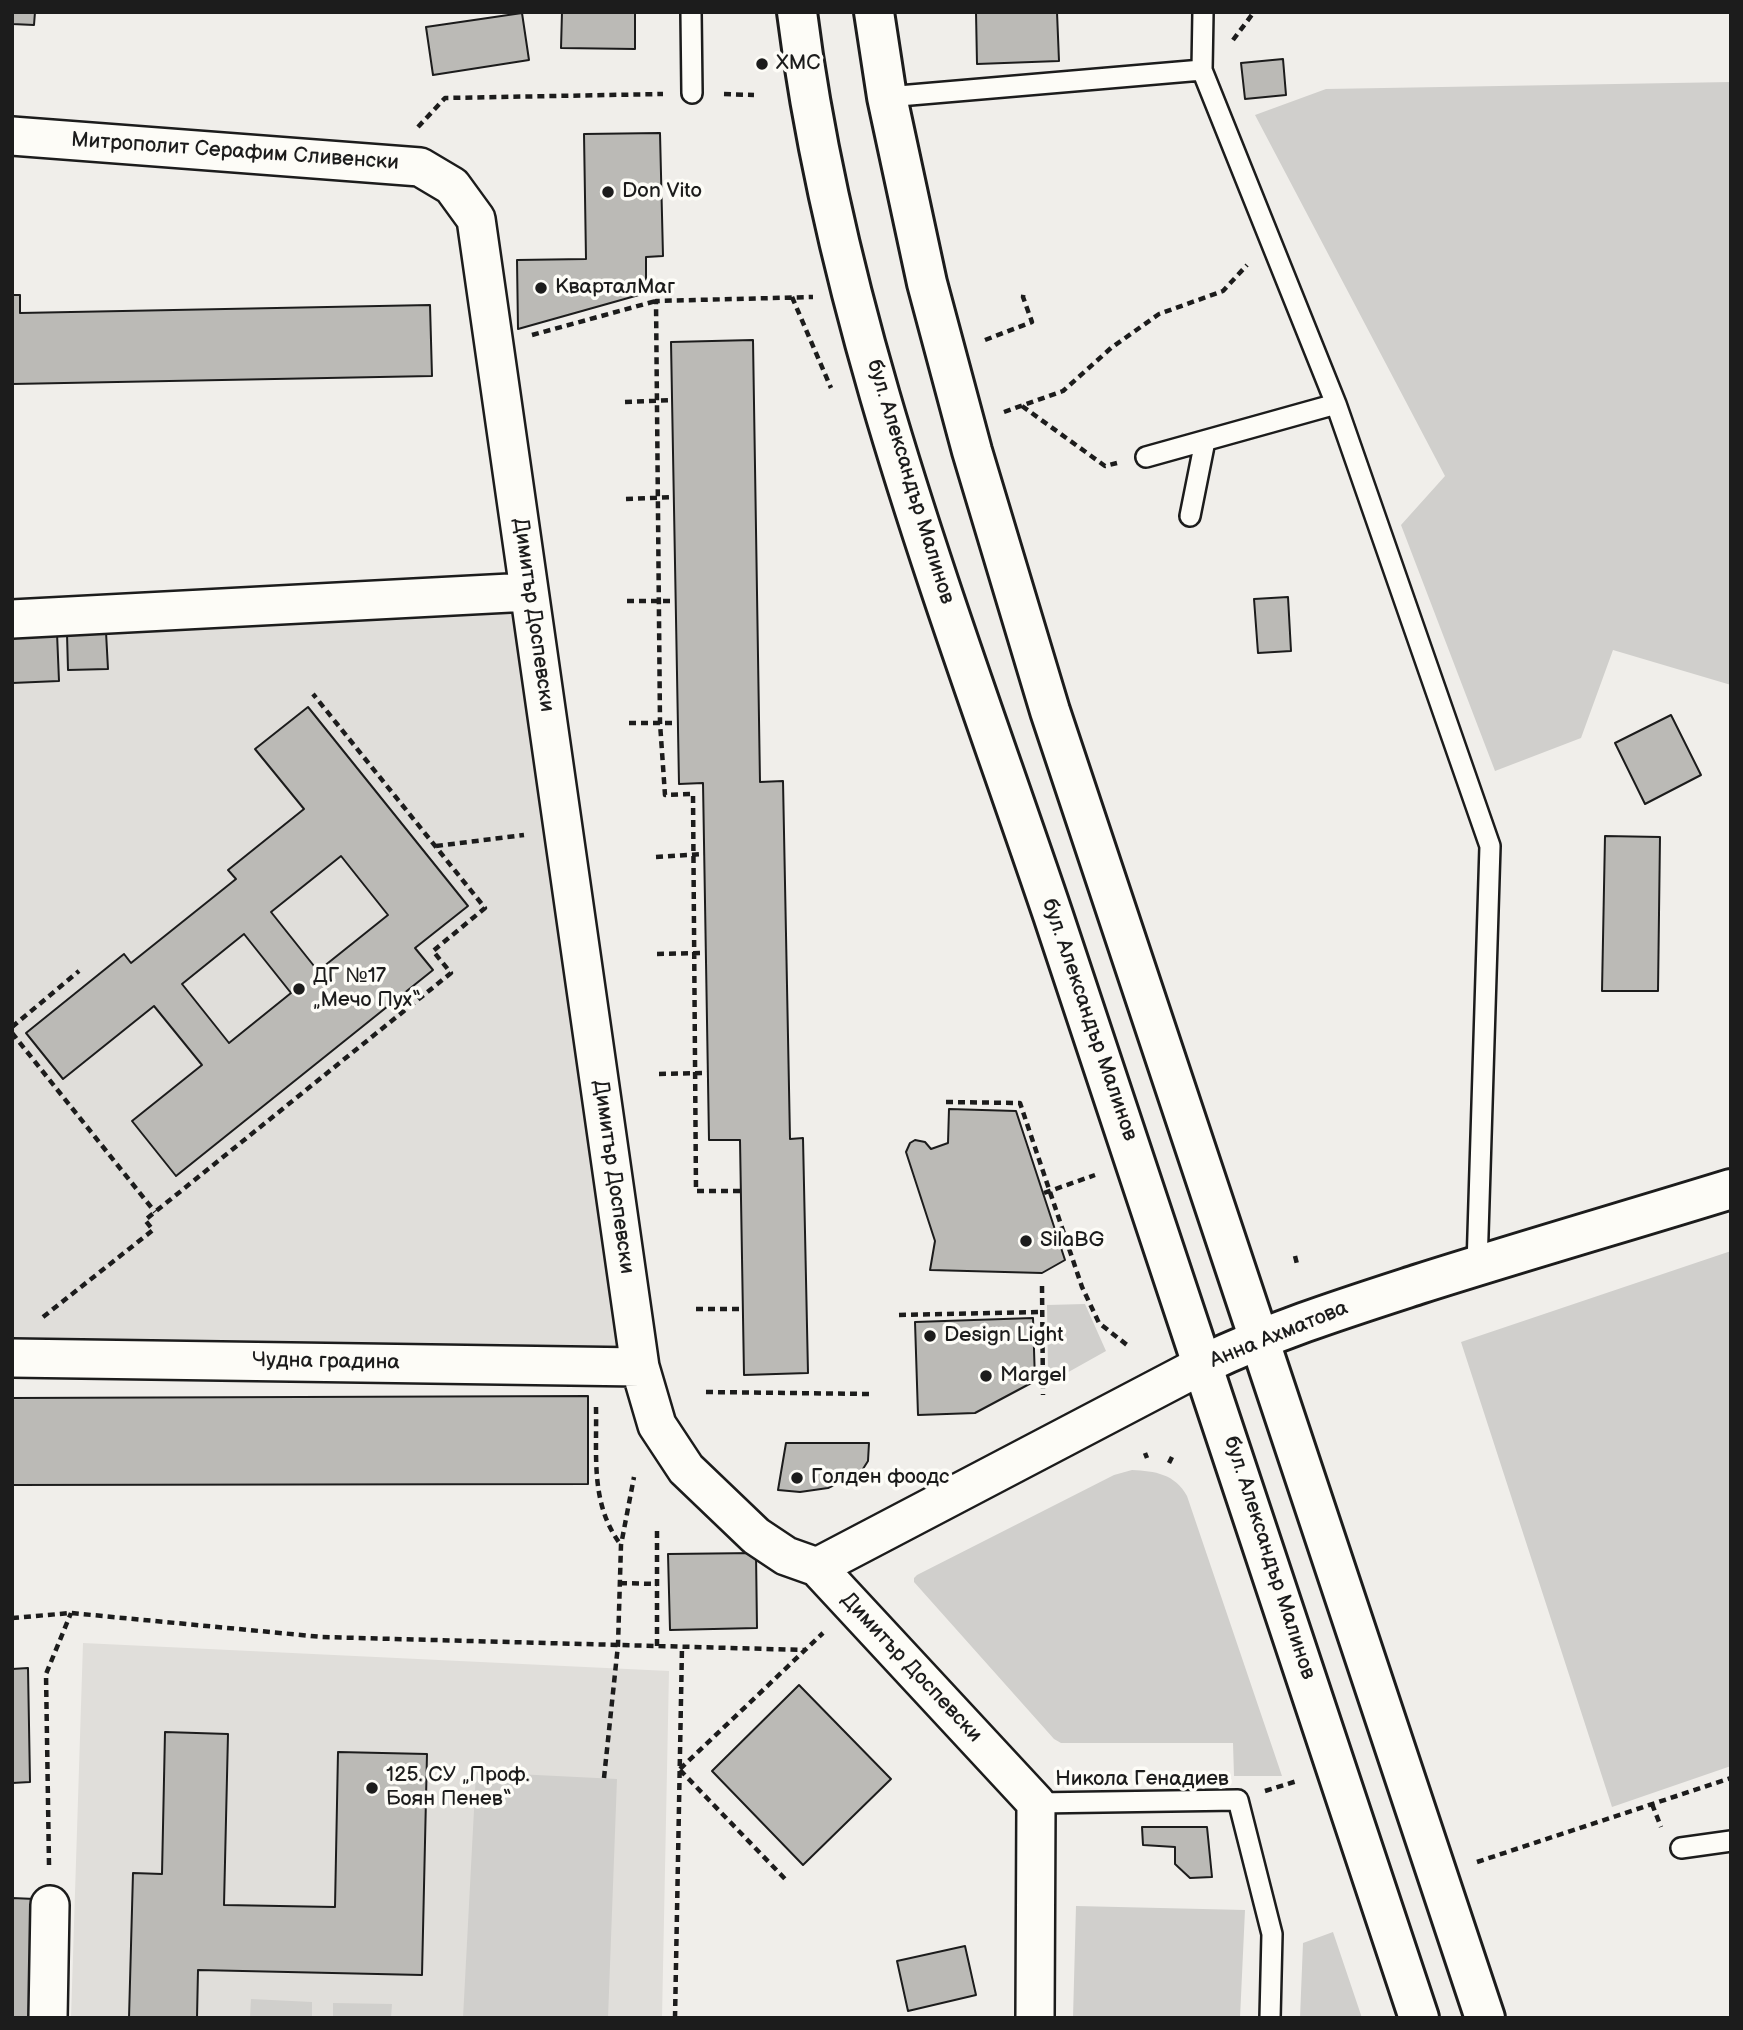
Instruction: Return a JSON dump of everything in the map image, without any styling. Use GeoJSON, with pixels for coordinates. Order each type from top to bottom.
{"type":"FeatureCollection","features":[{"type":"Feature","properties":{"kind":"main road","name":"бул. Александър Малинов"},"geometry":{"type":"LineString","coordinates":[[797,12],[820,156],[859,319],[901,467],[1204,1364],[1419,2018]]}},
{"type":"Feature","properties":{"kind":"main road"},"geometry":{"type":"LineString","coordinates":[[874,12],[887,97],[927,283],[975,464],[1050,711],[1485,2018]]}},
{"type":"Feature","properties":{"kind":"main road","name":"Анна Ахматова"},"geometry":{"type":"LineString","coordinates":[[1204,1364],[1259,1338],[1477,1266],[1731,1189]]}},
{"type":"Feature","properties":{"kind":"street","name":"Митрополит Серафим Сливенски"},"geometry":{"type":"LineString","coordinates":[[12,136],[420,167],[452,186]]}},
{"type":"Feature","properties":{"kind":"street","name":"Димитър Доспевски"},"geometry":{"type":"LineString","coordinates":[[452,186],[476,219],[640,1367],[657,1425],[686,1469],[756,1536],[786,1556],[817,1567],[1036,1803]]}},
{"type":"Feature","properties":{"kind":"street"},"geometry":{"type":"LineString","coordinates":[[12,619],[529,592]]}},
{"type":"Feature","properties":{"kind":"street","name":"Чудна градина"},"geometry":{"type":"LineString","coordinates":[[12,1358],[640,1367]]}},
{"type":"Feature","properties":{"kind":"street","name":"Анна Ахматова"},"geometry":{"type":"LineString","coordinates":[[817,1567],[1204,1364]]}},
{"type":"Feature","properties":{"kind":"street"},"geometry":{"type":"LineString","coordinates":[[1035,2018],[1036,1803]]}},
{"type":"Feature","properties":{"kind":"street"},"geometry":{"type":"LineString","coordinates":[[47,2018],[50,1905]]}},
{"type":"Feature","properties":{"kind":"lane"},"geometry":{"type":"LineString","coordinates":[[691,12],[692,93]]}},
{"type":"Feature","properties":{"kind":"lane"},"geometry":{"type":"LineString","coordinates":[[1203,12],[1202,70],[1336,404],[1490,845],[1477,1266]]}},
{"type":"Feature","properties":{"kind":"lane"},"geometry":{"type":"LineString","coordinates":[[887,97],[1202,70]]}},
{"type":"Feature","properties":{"kind":"lane"},"geometry":{"type":"LineString","coordinates":[[1146,457],[1336,404]]}},
{"type":"Feature","properties":{"kind":"lane"},"geometry":{"type":"LineString","coordinates":[[1190,516],[1205,441]]}},
{"type":"Feature","properties":{"kind":"lane","name":"Никола Генадиев"},"geometry":{"type":"LineString","coordinates":[[1036,1803],[1238,1800],[1272,1934],[1270,2018]]}},
{"type":"Feature","properties":{"kind":"lane"},"geometry":{"type":"LineString","coordinates":[[1681,1848],[1731,1841]]}},
{"type":"Feature","properties":{"kind":"path"},"geometry":{"type":"LineString","coordinates":[[383,163],[445,98],[692,93],[754,95]]}},
{"type":"Feature","properties":{"kind":"path"},"geometry":{"type":"LineString","coordinates":[[1000,413],[1063,391],[1111,348],[1158,314],[1223,290],[1270,240]]}},
{"type":"Feature","properties":{"kind":"path"},"geometry":{"type":"LineString","coordinates":[[980,342],[1032,322],[1023,297],[1024,291],[1028,299]]}},
{"type":"Feature","properties":{"kind":"path"},"geometry":{"type":"LineString","coordinates":[[523,337],[656,301],[814,297]]}},
{"type":"Feature","properties":{"kind":"path"},"geometry":{"type":"LineString","coordinates":[[792,298],[831,388]]}},
{"type":"Feature","properties":{"kind":"path"},"geometry":{"type":"LineString","coordinates":[[656,301],[660,723],[665,795],[693,794],[696,1191],[740,1191]]}},
{"type":"Feature","properties":{"kind":"path"},"geometry":{"type":"LineString","coordinates":[[625,402],[672,400]]}},
{"type":"Feature","properties":{"kind":"path"},"geometry":{"type":"LineString","coordinates":[[1022,406],[1105,466],[1146,457]]}},
{"type":"Feature","properties":{"kind":"path"},"geometry":{"type":"LineString","coordinates":[[626,499],[674,497]]}},
{"type":"Feature","properties":{"kind":"path"},"geometry":{"type":"LineString","coordinates":[[627,601],[675,601]]}},
{"type":"Feature","properties":{"kind":"path"},"geometry":{"type":"LineString","coordinates":[[48,1314],[153,1230],[145,1220],[451,973],[433,951],[485,908],[313,694]]}},
{"type":"Feature","properties":{"kind":"path"},"geometry":{"type":"LineString","coordinates":[[629,723],[678,723]]}},
{"type":"Feature","properties":{"kind":"path"},"geometry":{"type":"LineString","coordinates":[[435,846],[564,831]]}},
{"type":"Feature","properties":{"kind":"path"},"geometry":{"type":"LineString","coordinates":[[656,857],[704,854]]}},
{"type":"Feature","properties":{"kind":"path"},"geometry":{"type":"LineString","coordinates":[[657,954],[705,953]]}},
{"type":"Feature","properties":{"kind":"path"},"geometry":{"type":"LineString","coordinates":[[12,1027],[79,971]]}},
{"type":"Feature","properties":{"kind":"path"},"geometry":{"type":"LineString","coordinates":[[12,1033],[155,1212]]}},
{"type":"Feature","properties":{"kind":"path"},"geometry":{"type":"LineString","coordinates":[[659,1074],[708,1073]]}},
{"type":"Feature","properties":{"kind":"path"},"geometry":{"type":"LineString","coordinates":[[946,1102],[1020,1103],[1047,1192],[1082,1287],[1099,1324],[1127,1345]]}},
{"type":"Feature","properties":{"kind":"path"},"geometry":{"type":"LineString","coordinates":[[1047,1192],[1096,1175]]}},
{"type":"Feature","properties":{"kind":"path"},"geometry":{"type":"LineString","coordinates":[[1295,1256],[1297,1264]]}},
{"type":"Feature","properties":{"kind":"path"},"geometry":{"type":"LineString","coordinates":[[1042,1286],[1043,1395]]}},
{"type":"Feature","properties":{"kind":"path"},"geometry":{"type":"LineString","coordinates":[[696,1309],[743,1309]]}},
{"type":"Feature","properties":{"kind":"path"},"geometry":{"type":"LineString","coordinates":[[899,1314],[1042,1312]]}},
{"type":"Feature","properties":{"kind":"path"},"geometry":{"type":"LineString","coordinates":[[706,1392],[872,1394]]}},
{"type":"Feature","properties":{"kind":"path"},"geometry":{"type":"LineString","coordinates":[[596,1401],[597,1491],[609,1529],[621,1545]]}},
{"type":"Feature","properties":{"kind":"path"},"geometry":{"type":"LineString","coordinates":[[604,1778],[618,1645],[621,1545],[634,1476]]}},
{"type":"Feature","properties":{"kind":"path"},"geometry":{"type":"LineString","coordinates":[[657,1531],[657,1647]]}},
{"type":"Feature","properties":{"kind":"path"},"geometry":{"type":"LineString","coordinates":[[620,1583],[657,1584]]}},
{"type":"Feature","properties":{"kind":"path"},"geometry":{"type":"LineString","coordinates":[[50,1905],[46,1674],[71,1613]]}},
{"type":"Feature","properties":{"kind":"path"},"geometry":{"type":"LineString","coordinates":[[12,1618],[71,1613],[322,1637],[806,1650]]}},
{"type":"Feature","properties":{"kind":"path"},"geometry":{"type":"LineString","coordinates":[[679,1770],[826,1630]]}},
{"type":"Feature","properties":{"kind":"path"},"geometry":{"type":"LineString","coordinates":[[675,2018],[682,1647]]}},
{"type":"Feature","properties":{"kind":"path"},"geometry":{"type":"LineString","coordinates":[[679,1770],[788,1882]]}},
{"type":"Feature","properties":{"kind":"path"},"geometry":{"type":"LineString","coordinates":[[1477,1863],[1731,1778]]}},
{"type":"Feature","properties":{"kind":"shaded area"},"geometry":{"type":"Polygon","coordinates":[[[1731,82],[1731,685],[1613,650],[1581,738],[1495,771],[1401,525],[1445,476],[1255,115],[1326,89],[1731,82]]]}},
{"type":"Feature","properties":{"kind":"shaded area","name":"ДГ №17 „Мечо Пух“"},"geometry":{"type":"Polygon","coordinates":[[[529,592],[640,1367],[12,1358],[12,619],[529,592]]]}},
{"type":"Feature","properties":{"kind":"shaded area"},"geometry":{"type":"Polygon","coordinates":[[[1731,1251],[1731,1766],[1612,1807],[1461,1342],[1731,1251]]]}},
{"type":"Feature","properties":{"kind":"shaded area"},"geometry":{"type":"Polygon","coordinates":[[[1085,1304],[1106,1351],[1056,1379],[1057,1370],[1048,1370],[1047,1305],[1085,1304]]]}},
{"type":"Feature","properties":{"kind":"shaded area"},"geometry":{"type":"Polygon","coordinates":[[[1132,1470],[1164,1475],[1177,1483],[1187,1496],[1282,1776],[1234,1776],[1233,1743],[1061,1743],[1054,1739],[914,1582],[917,1575],[1114,1475],[1132,1470]]]}},
{"type":"Feature","properties":{"kind":"shaded area","name":"125. СУ „Проф. Боян Пенев“"},"geometry":{"type":"Polygon","coordinates":[[[83,1643],[669,1671],[662,2018],[71,2018],[83,1643]]]}},
{"type":"Feature","properties":{"kind":"shaded area"},"geometry":{"type":"Polygon","coordinates":[[[476,1772],[617,1779],[608,2018],[463,2018],[476,1772]]]}},
{"type":"Feature","properties":{"kind":"shaded area"},"geometry":{"type":"Polygon","coordinates":[[[1076,1906],[1245,1910],[1240,2018],[1073,2018],[1076,1906]]]}},
{"type":"Feature","properties":{"kind":"shaded area"},"geometry":{"type":"Polygon","coordinates":[[[1333,1932],[1362,2018],[1300,2018],[1303,1943],[1333,1932]]]}},
{"type":"Feature","properties":{"kind":"shaded area"},"geometry":{"type":"Polygon","coordinates":[[[251,1999],[312,2002],[312,2018],[250,2018],[251,1999]]]}},
{"type":"Feature","properties":{"kind":"shaded area"},"geometry":{"type":"Polygon","coordinates":[[[333,2003],[392,2004],[391,2018],[333,2018],[333,2003]]]}},
{"type":"Feature","properties":{"kind":"building"},"geometry":{"type":"Polygon","coordinates":[[[12,12],[35,12],[34,25],[12,24],[12,12]]]}},
{"type":"Feature","properties":{"kind":"building"},"geometry":{"type":"Polygon","coordinates":[[[562,12],[635,12],[635,49],[561,48],[562,12]]]}},
{"type":"Feature","properties":{"kind":"building"},"geometry":{"type":"Polygon","coordinates":[[[976,12],[1057,12],[1059,61],[977,64],[976,12]]]}},
{"type":"Feature","properties":{"kind":"building"},"geometry":{"type":"Polygon","coordinates":[[[522,13],[529,60],[433,75],[426,27],[522,13]]]}},
{"type":"Feature","properties":{"kind":"building"},"geometry":{"type":"Polygon","coordinates":[[[1283,59],[1286,95],[1245,99],[1241,63],[1283,59]]]}},
{"type":"Feature","properties":{"kind":"building"},"geometry":{"type":"Polygon","coordinates":[[[660,133],[663,256],[646,257],[646,293],[518,329],[517,260],[586,259],[584,134],[660,133]]]}},
{"type":"Feature","properties":{"kind":"building"},"geometry":{"type":"Polygon","coordinates":[[[12,295],[20,295],[20,313],[430,305],[432,376],[12,384],[12,295]]]}},
{"type":"Feature","properties":{"kind":"building"},"geometry":{"type":"Polygon","coordinates":[[[753,340],[760,782],[783,781],[790,1139],[803,1138],[808,1373],[744,1375],[740,1140],[709,1140],[703,783],[679,784],[671,342],[753,340]]]}},
{"type":"Feature","properties":{"kind":"building"},"geometry":{"type":"Polygon","coordinates":[[[1288,597],[1291,651],[1258,653],[1254,599],[1288,597]]]}},
{"type":"Feature","properties":{"kind":"building"},"geometry":{"type":"Polygon","coordinates":[[[106,632],[108,669],[68,670],[67,634],[106,632]]]}},
{"type":"Feature","properties":{"kind":"building"},"geometry":{"type":"Polygon","coordinates":[[[57,633],[59,681],[12,683],[12,635],[57,633]]]}},
{"type":"Feature","properties":{"kind":"building"},"geometry":{"type":"Polygon","coordinates":[[[308,707],[468,906],[415,948],[433,970],[176,1176],[132,1121],[202,1065],[154,1006],[63,1079],[26,1033],[124,954],[131,963],[236,879],[228,870],[304,809],[255,749],[308,707]],[[341,856],[271,912],[318,971],[388,915],[341,856]],[[244,934],[182,984],[229,1043],[291,993],[244,934]]]}},
{"type":"Feature","properties":{"kind":"building"},"geometry":{"type":"Polygon","coordinates":[[[1671,715],[1701,775],[1645,804],[1615,743],[1671,715]]]}},
{"type":"Feature","properties":{"kind":"building"},"geometry":{"type":"Polygon","coordinates":[[[1605,836],[1660,837],[1658,991],[1602,991],[1605,836]]]}},
{"type":"Feature","properties":{"kind":"building"},"geometry":{"type":"Polygon","coordinates":[[[949,1109],[1016,1111],[1065,1260],[1042,1273],[930,1270],[935,1241],[906,1152],[910,1143],[915,1140],[925,1142],[931,1149],[948,1143],[949,1109]]]}},
{"type":"Feature","properties":{"kind":"building"},"geometry":{"type":"Polygon","coordinates":[[[1033,1318],[1035,1381],[975,1413],[918,1415],[915,1322],[1033,1318]]]}},
{"type":"Feature","properties":{"kind":"building"},"geometry":{"type":"Polygon","coordinates":[[[588,1396],[588,1484],[12,1485],[12,1398],[588,1396]]]}},
{"type":"Feature","properties":{"kind":"building"},"geometry":{"type":"Polygon","coordinates":[[[786,1443],[869,1443],[868,1461],[861,1472],[828,1488],[800,1492],[778,1490],[786,1443]]]}},
{"type":"Feature","properties":{"kind":"building"},"geometry":{"type":"Polygon","coordinates":[[[756,1553],[757,1628],[670,1630],[668,1554],[756,1553]]]}},
{"type":"Feature","properties":{"kind":"building"},"geometry":{"type":"Polygon","coordinates":[[[28,1668],[30,1782],[12,1783],[12,1669],[28,1668]]]}},
{"type":"Feature","properties":{"kind":"building"},"geometry":{"type":"Polygon","coordinates":[[[799,1685],[891,1779],[803,1865],[712,1771],[799,1685]]]}},
{"type":"Feature","properties":{"kind":"building"},"geometry":{"type":"Polygon","coordinates":[[[165,1732],[228,1734],[224,1905],[335,1907],[338,1752],[427,1754],[422,1975],[198,1970],[197,2018],[129,2018],[133,1873],[162,1874],[165,1732]]]}},
{"type":"Feature","properties":{"kind":"building"},"geometry":{"type":"Polygon","coordinates":[[[1142,1827],[1207,1827],[1212,1877],[1190,1878],[1175,1864],[1175,1847],[1143,1845],[1142,1827]]]}},
{"type":"Feature","properties":{"kind":"building"},"geometry":{"type":"Polygon","coordinates":[[[12,1898],[35,1899],[31,2018],[12,2018],[12,1898]]]}},
{"type":"Feature","properties":{"kind":"building"},"geometry":{"type":"Polygon","coordinates":[[[965,1946],[976,1995],[908,2011],[897,1961],[965,1946]]]}},
{"type":"Feature","properties":{"kind":"place","name":"ХМС"},"geometry":{"type":"Point","coordinates":[762,64]}},
{"type":"Feature","properties":{"kind":"place","name":"Don Vito"},"geometry":{"type":"Point","coordinates":[608,192]}},
{"type":"Feature","properties":{"kind":"place","name":"КварталМаг"},"geometry":{"type":"Point","coordinates":[541,288]}},
{"type":"Feature","properties":{"kind":"place","name":"ДГ №17 „Мечо Пух“"},"geometry":{"type":"Point","coordinates":[299,989]}},
{"type":"Feature","properties":{"kind":"place","name":"SilaBG"},"geometry":{"type":"Point","coordinates":[1026,1241]}},
{"type":"Feature","properties":{"kind":"place","name":"Design Light"},"geometry":{"type":"Point","coordinates":[930,1336]}},
{"type":"Feature","properties":{"kind":"place","name":"Margel"},"geometry":{"type":"Point","coordinates":[986,1376]}},
{"type":"Feature","properties":{"kind":"place","name":"Голден фоодс"},"geometry":{"type":"Point","coordinates":[797,1478]}},
{"type":"Feature","properties":{"kind":"place","name":"125. СУ „Проф. Боян Пенев“"},"geometry":{"type":"Point","coordinates":[372,1788]}}]}
